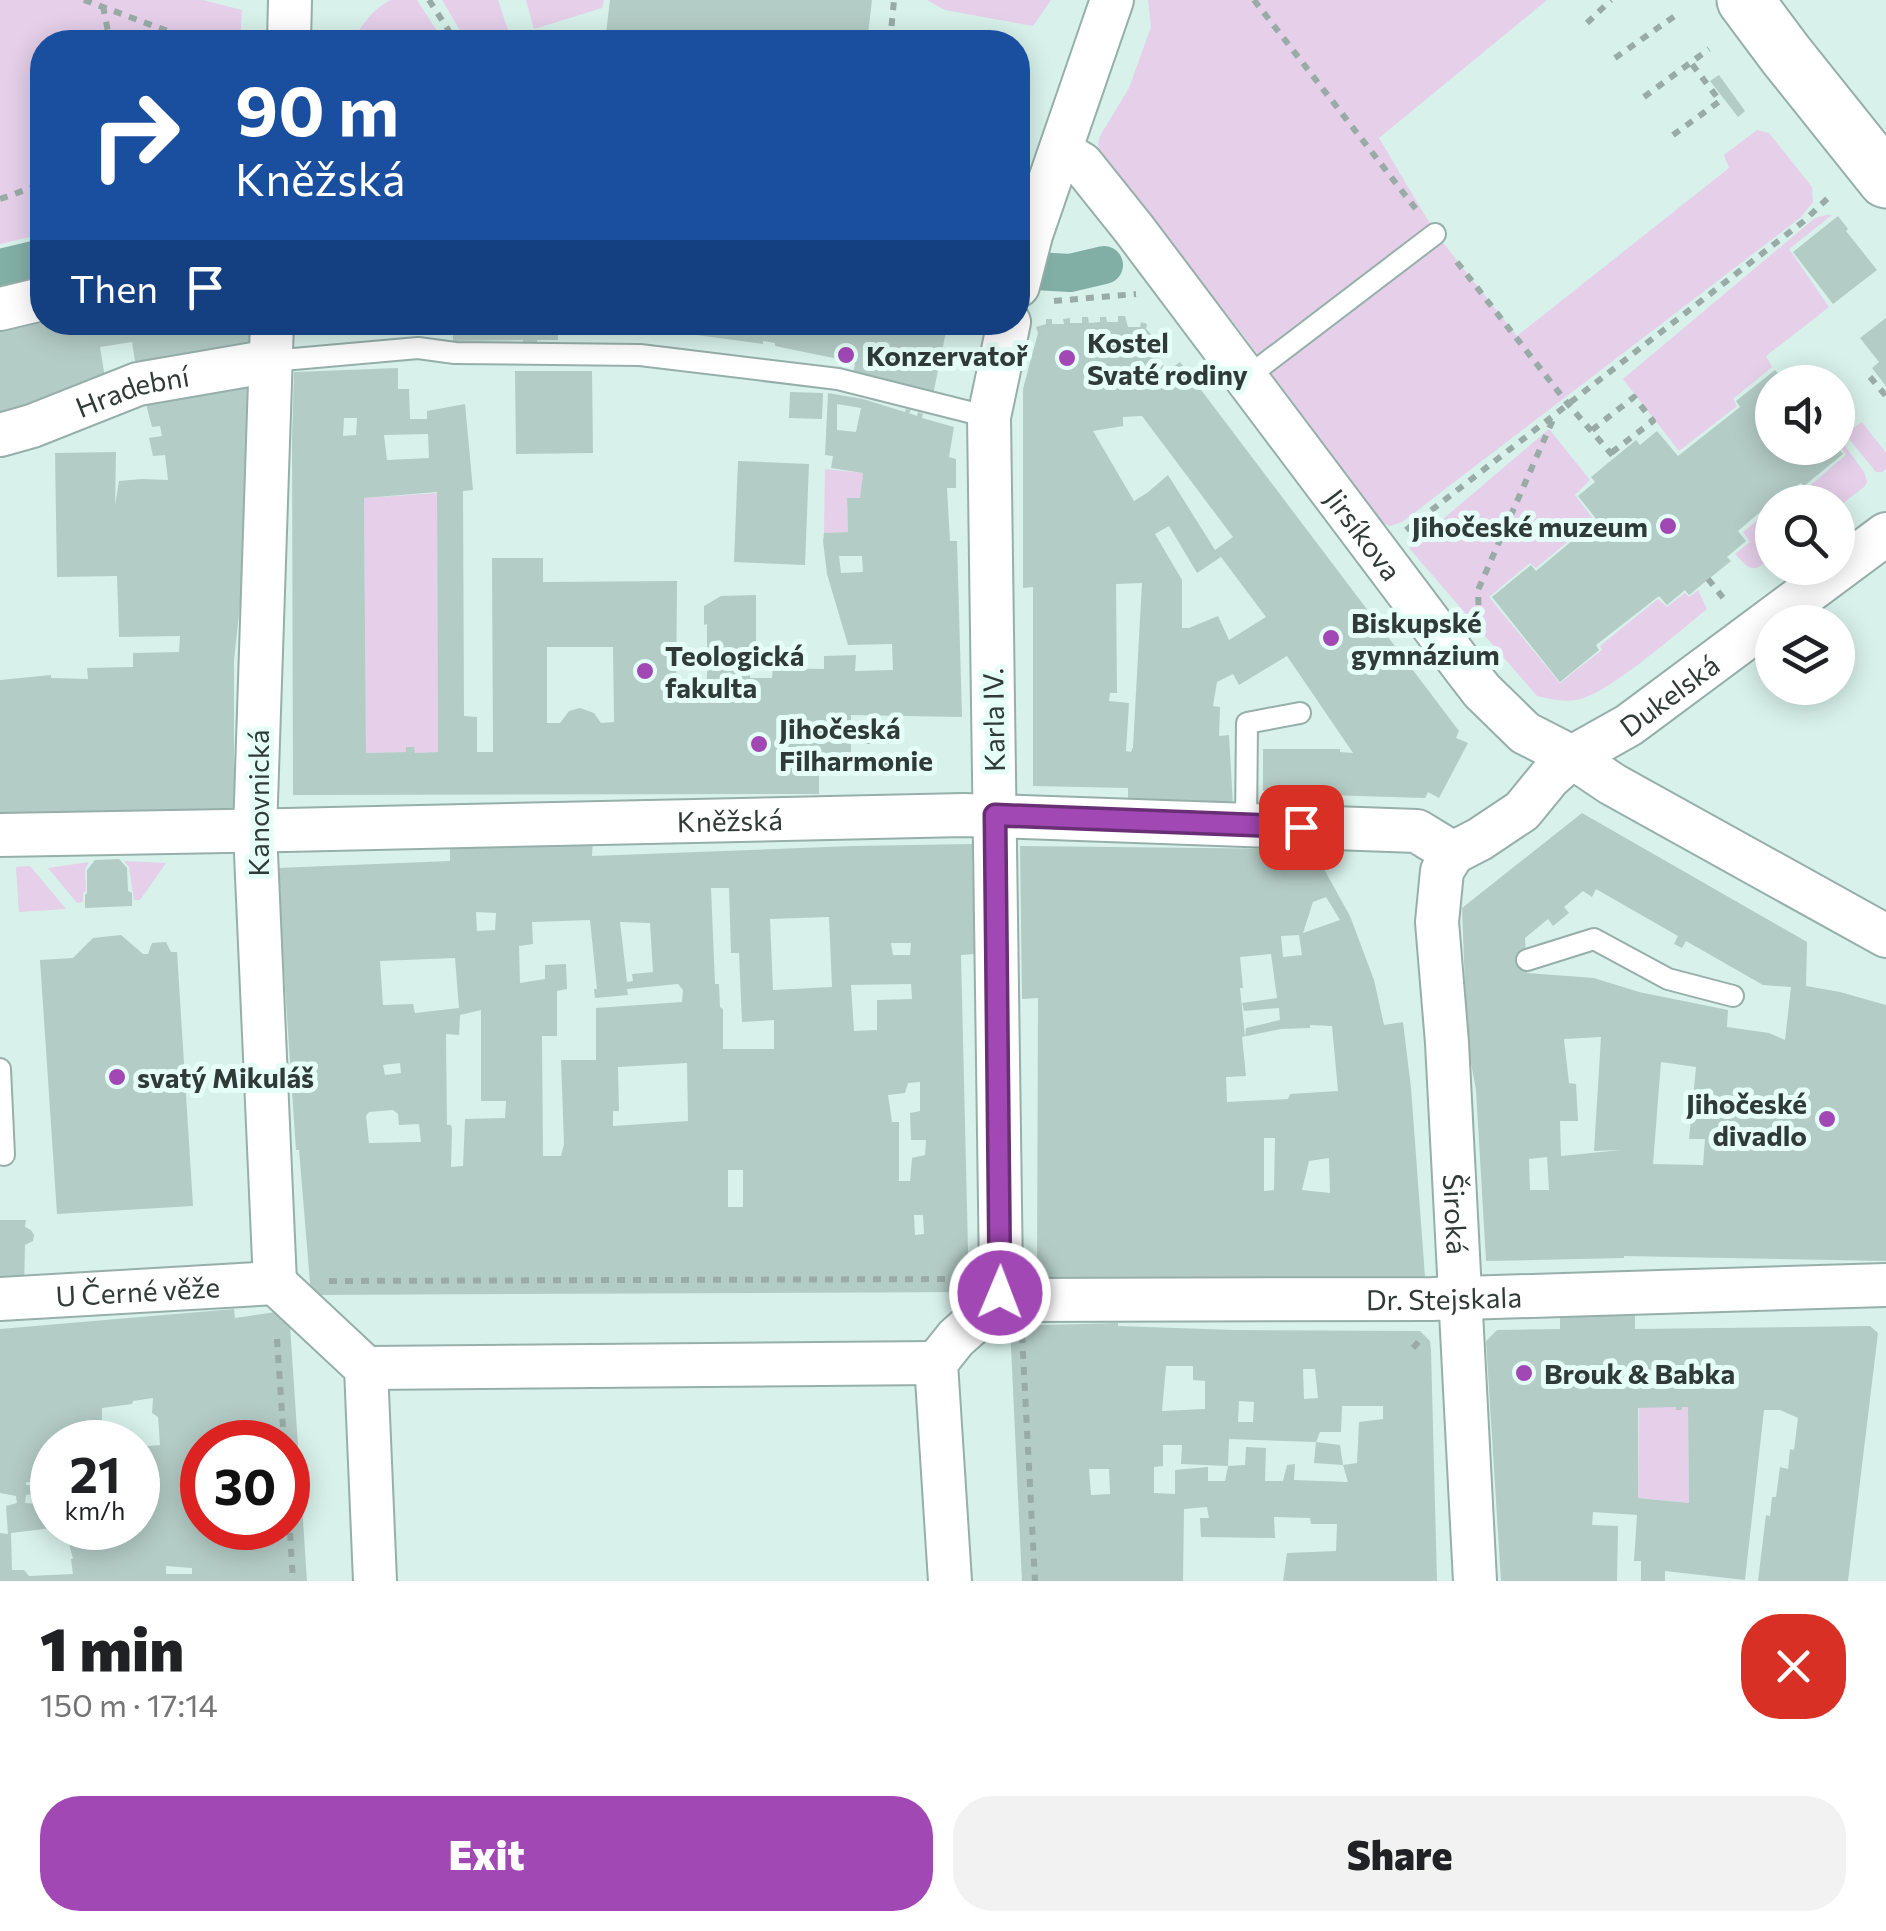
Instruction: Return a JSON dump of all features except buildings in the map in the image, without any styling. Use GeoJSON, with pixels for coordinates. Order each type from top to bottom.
{"type":"FeatureCollection","features":[{"type":"Feature","properties":{"kind":"street"},"geometry":{"type":"LineString","coordinates":[[289,30],[290,0]]}},
{"type":"Feature","properties":{"kind":"street"},"geometry":{"type":"LineString","coordinates":[[1034,293],[1030,239],[1112,0]]}},
{"type":"Feature","properties":{"kind":"street"},"geometry":{"type":"LineString","coordinates":[[1745,0],[1886,180]]}},
{"type":"Feature","properties":{"kind":"street","name":"Jirsíkova"},"geometry":{"type":"LineString","coordinates":[[1060,151],[1082,164],[1145,261],[1246,378],[1482,691],[1525,733],[1886,936]]}},
{"type":"Feature","properties":{"kind":"street"},"geometry":{"type":"LineString","coordinates":[[0,309],[30,302]]}},
{"type":"Feature","properties":{"kind":"street","name":"Karla IV."},"geometry":{"type":"LineString","coordinates":[[997,1301],[1001,1276],[989,417],[1006,335]]}},
{"type":"Feature","properties":{"kind":"street","name":"Hradební"},"geometry":{"type":"LineString","coordinates":[[0,434],[271,342]]}},
{"type":"Feature","properties":{"kind":"street","name":"Kanovnická"},"geometry":{"type":"LineString","coordinates":[[271,342],[255,830],[275,1284]]}},
{"type":"Feature","properties":{"kind":"street","name":"Dukelská"},"geometry":{"type":"LineString","coordinates":[[1453,853],[1522,811],[1548,778],[1572,757],[1629,725],[1886,534]]}},
{"type":"Feature","properties":{"kind":"street","name":"Kněžská"},"geometry":{"type":"LineString","coordinates":[[0,834],[995,815],[1417,831],[1453,853]]}},
{"type":"Feature","properties":{"kind":"street","name":"Široká"},"geometry":{"type":"LineString","coordinates":[[1453,853],[1442,871],[1438,922],[1452,968],[1447,1043],[1475,1581]]}},
{"type":"Feature","properties":{"kind":"street"},"geometry":{"type":"LineString","coordinates":[[275,1284],[366,1368],[936,1363]]}},
{"type":"Feature","properties":{"kind":"street","name":"U Černé věže"},"geometry":{"type":"LineString","coordinates":[[0,1299],[275,1284]]}},
{"type":"Feature","properties":{"kind":"street","name":"Dr. Stejskala"},"geometry":{"type":"LineString","coordinates":[[997,1301],[1458,1298],[1886,1285]]}},
{"type":"Feature","properties":{"kind":"street"},"geometry":{"type":"LineString","coordinates":[[950,1581],[936,1363],[956,1338],[997,1301]]}},
{"type":"Feature","properties":{"kind":"street"},"geometry":{"type":"LineString","coordinates":[[366,1368],[375,1581]]}},
{"type":"Feature","properties":{"kind":"lane"},"geometry":{"type":"LineString","coordinates":[[1246,378],[1429,226]]}},
{"type":"Feature","properties":{"kind":"lane"},"geometry":{"type":"LineString","coordinates":[[271,342],[455,352],[640,355],[838,379],[989,417]]}},
{"type":"Feature","properties":{"kind":"lane"},"geometry":{"type":"LineString","coordinates":[[1246,824],[1247,723],[1300,713]]}},
{"type":"Feature","properties":{"kind":"lane"},"geometry":{"type":"LineString","coordinates":[[1526,960],[1594,939],[1668,978],[1733,996]]}},
{"type":"Feature","properties":{"kind":"lane"},"geometry":{"type":"LineString","coordinates":[[0,1070],[4,1155]]}},
{"type":"Feature","properties":{"kind":"path"},"geometry":{"type":"LineString","coordinates":[[84,0],[167,30]]}},
{"type":"Feature","properties":{"kind":"path"},"geometry":{"type":"LineString","coordinates":[[428,0],[448,30]]}},
{"type":"Feature","properties":{"kind":"path"},"geometry":{"type":"LineString","coordinates":[[891,30],[894,0]]}},
{"type":"Feature","properties":{"kind":"path"},"geometry":{"type":"LineString","coordinates":[[1254,0],[1429,226]]}},
{"type":"Feature","properties":{"kind":"path"},"geometry":{"type":"LineString","coordinates":[[1587,22],[1611,0]]}},
{"type":"Feature","properties":{"kind":"path"},"geometry":{"type":"LineString","coordinates":[[103,6],[108,30]]}},
{"type":"Feature","properties":{"kind":"path"},"geometry":{"type":"LineString","coordinates":[[1615,58],[1679,13]]}},
{"type":"Feature","properties":{"kind":"path"},"geometry":{"type":"LineString","coordinates":[[1644,97],[1709,49]]}},
{"type":"Feature","properties":{"kind":"path"},"geometry":{"type":"LineString","coordinates":[[1673,135],[1720,101],[1691,63]]}},
{"type":"Feature","properties":{"kind":"path"},"geometry":{"type":"LineString","coordinates":[[0,199],[30,188]]}},
{"type":"Feature","properties":{"kind":"path"},"geometry":{"type":"LineString","coordinates":[[1394,540],[1804,221],[1829,197]]}},
{"type":"Feature","properties":{"kind":"path"},"geometry":{"type":"LineString","coordinates":[[1034,293],[1145,261]]}},
{"type":"Feature","properties":{"kind":"path"},"geometry":{"type":"LineString","coordinates":[[1457,262],[1568,404],[1613,455],[1653,421],[1634,397],[1592,430]]}},
{"type":"Feature","properties":{"kind":"path"},"geometry":{"type":"LineString","coordinates":[[1870,377],[1886,396]]}},
{"type":"Feature","properties":{"kind":"path"},"geometry":{"type":"LineString","coordinates":[[1480,623],[1478,590],[1556,414]]}},
{"type":"Feature","properties":{"kind":"path"},"geometry":{"type":"LineString","coordinates":[[1708,579],[1724,599]]}},
{"type":"Feature","properties":{"kind":"path"},"geometry":{"type":"LineString","coordinates":[[866,723],[892,723]]}},
{"type":"Feature","properties":{"kind":"path"},"geometry":{"type":"LineString","coordinates":[[865,741],[891,740]]}},
{"type":"Feature","properties":{"kind":"path"},"geometry":{"type":"LineString","coordinates":[[865,762],[891,762]]}},
{"type":"Feature","properties":{"kind":"path"},"geometry":{"type":"LineString","coordinates":[[320,1282],[997,1301],[1035,1581]]}},
{"type":"Feature","properties":{"kind":"path"},"geometry":{"type":"LineString","coordinates":[[277,1330],[283,1420]]}},
{"type":"Feature","properties":{"kind":"path"},"geometry":{"type":"LineString","coordinates":[[291,1550],[293,1581]]}},
{"type":"Feature","properties":{"kind":"shaded area"},"geometry":{"type":"Polygon","coordinates":[[[0,0],[203,0],[242,10],[241,30],[30,30],[30,237],[0,244],[0,0]]]}},
{"type":"Feature","properties":{"kind":"shaded area"},"geometry":{"type":"Polygon","coordinates":[[[390,0],[417,0],[436,30],[359,30],[390,0]]]}},
{"type":"Feature","properties":{"kind":"shaded area"},"geometry":{"type":"Polygon","coordinates":[[[442,0],[498,0],[508,30],[460,30],[442,0]]]}},
{"type":"Feature","properties":{"kind":"shaded area"},"geometry":{"type":"Polygon","coordinates":[[[526,0],[604,0],[602,8],[534,29],[526,0]]]}},
{"type":"Feature","properties":{"kind":"shaded area"},"geometry":{"type":"Polygon","coordinates":[[[927,0],[1051,0],[1033,26],[945,10],[927,0]]]}},
{"type":"Feature","properties":{"kind":"shaded area"},"geometry":{"type":"Polygon","coordinates":[[[1148,0],[1547,0],[1379,138],[1436,234],[1517,336],[1729,168],[1724,155],[1757,130],[1769,133],[1812,187],[1813,202],[1800,218],[1402,522],[1390,526],[1381,522],[1241,332],[1100,154],[1100,136],[1129,88],[1151,27],[1148,0]]]}},
{"type":"Feature","properties":{"kind":"shaded area"},"geometry":{"type":"Polygon","coordinates":[[[1832,215],[1789,249],[1829,307],[1766,356],[1771,365],[1755,365],[1755,381],[1733,399],[1737,406],[1679,451],[1623,379],[1815,218],[1832,215]]]}},
{"type":"Feature","properties":{"kind":"shaded area"},"geometry":{"type":"Polygon","coordinates":[[[1862,422],[1886,453],[1886,469],[1882,472],[1876,472],[1855,446],[1855,427],[1862,422]]]}},
{"type":"Feature","properties":{"kind":"shaded area"},"geometry":{"type":"Polygon","coordinates":[[[1549,429],[1590,480],[1575,495],[1594,520],[1536,568],[1530,563],[1489,597],[1560,683],[1658,599],[1667,607],[1685,593],[1689,597],[1698,590],[1707,609],[1624,675],[1590,696],[1571,701],[1537,696],[1409,548],[1549,429]]]}},
{"type":"Feature","properties":{"kind":"shaded area"},"geometry":{"type":"Polygon","coordinates":[[[1855,460],[1867,482],[1855,494],[1855,485],[1811,485],[1834,465],[1855,465],[1855,460]]]}},
{"type":"Feature","properties":{"kind":"shaded area"},"geometry":{"type":"Polygon","coordinates":[[[825,469],[863,473],[860,498],[847,498],[848,532],[824,533],[825,469]]]}},
{"type":"Feature","properties":{"kind":"shaded area"},"geometry":{"type":"Polygon","coordinates":[[[437,493],[438,752],[415,753],[414,748],[407,747],[406,752],[366,753],[364,498],[437,493]]]}},
{"type":"Feature","properties":{"kind":"shaded area"},"geometry":{"type":"Polygon","coordinates":[[[1755,522],[1755,568],[1735,554],[1750,542],[1743,532],[1755,522]]]}},
{"type":"Feature","properties":{"kind":"shaded area"},"geometry":{"type":"Polygon","coordinates":[[[124,861],[166,863],[140,900],[134,900],[129,867],[124,861]]]}},
{"type":"Feature","properties":{"kind":"shaded area"},"geometry":{"type":"Polygon","coordinates":[[[89,862],[83,902],[77,903],[48,868],[89,862]]]}},
{"type":"Feature","properties":{"kind":"shaded area"},"geometry":{"type":"Polygon","coordinates":[[[30,866],[66,909],[19,912],[16,867],[30,866]]]}},
{"type":"Feature","properties":{"kind":"shaded area"},"geometry":{"type":"Polygon","coordinates":[[[1639,1407],[1688,1407],[1689,1503],[1638,1498],[1639,1407]]]}},
{"type":"Feature","properties":{"kind":"waterway"},"geometry":{"type":"LineString","coordinates":[[0,268],[30,261]]}},
{"type":"Feature","properties":{"kind":"waterway"},"geometry":{"type":"LineString","coordinates":[[1030,271],[1070,273],[1104,265]]}},
{"type":"Feature","properties":{"kind":"place","name":"Konzervatoř"},"geometry":{"type":"Point","coordinates":[846,355]}},
{"type":"Feature","properties":{"kind":"place","name":"Kostel Svaté rodiny"},"geometry":{"type":"Point","coordinates":[1067,358]}},
{"type":"Feature","properties":{"kind":"place","name":"Jihočeské muzeum"},"geometry":{"type":"Point","coordinates":[1668,526]}},
{"type":"Feature","properties":{"kind":"place","name":"Biskupské gymnázium"},"geometry":{"type":"Point","coordinates":[1331,638]}},
{"type":"Feature","properties":{"kind":"place","name":"Teologická fakulta"},"geometry":{"type":"Point","coordinates":[645,671]}},
{"type":"Feature","properties":{"kind":"place","name":"Jihočeská Filharmonie"},"geometry":{"type":"Point","coordinates":[759,744]}},
{"type":"Feature","properties":{"kind":"place","name":"svatý Mikuláš"},"geometry":{"type":"Point","coordinates":[117,1077]}},
{"type":"Feature","properties":{"kind":"place","name":"Jihočeské divadlo"},"geometry":{"type":"Point","coordinates":[1827,1119]}},
{"type":"Feature","properties":{"kind":"place","name":"Brouk & Babka"},"geometry":{"type":"Point","coordinates":[1524,1373]}},
{"type":"Feature","properties":{"kind":"route"},"geometry":{"type":"LineString","coordinates":[[1000,1293],[995,815],[1301,827]]}}]}
